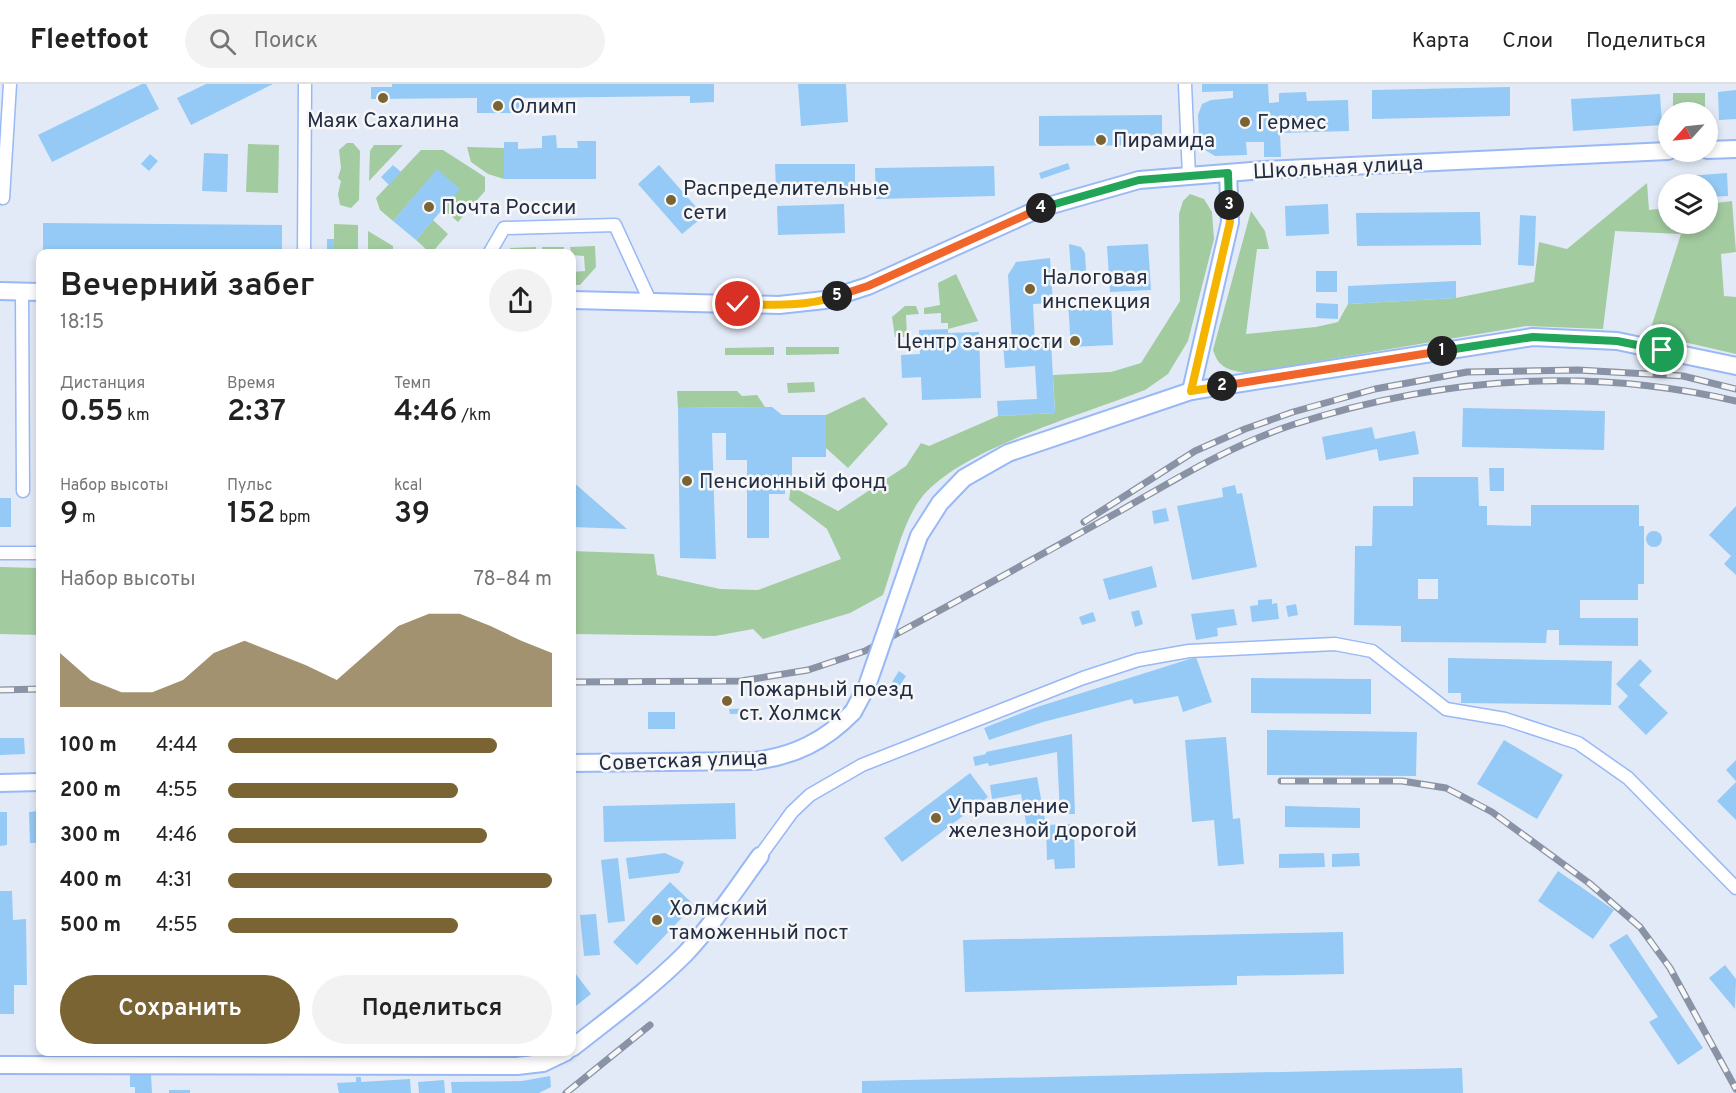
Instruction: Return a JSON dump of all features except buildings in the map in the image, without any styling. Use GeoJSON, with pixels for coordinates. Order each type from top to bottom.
{"type":"FeatureCollection","features":[{"type":"Feature","properties":{"kind":"main road"},"geometry":{"type":"LineString","coordinates":[[1718,150],[1736,149]]}},
{"type":"Feature","properties":{"kind":"main road","name":"Школьная улица"},"geometry":{"type":"LineString","coordinates":[[576,300],[779,305],[825,300],[868,286],[1041,208],[1139,180],[1228,173],[1658,152]]}},
{"type":"Feature","properties":{"kind":"main road"},"geometry":{"type":"LineString","coordinates":[[1228,173],[1230,222],[1191,391],[1533,337],[1617,341],[1736,366]]}},
{"type":"Feature","properties":{"kind":"main road"},"geometry":{"type":"LineString","coordinates":[[0,291],[36,292]]}},
{"type":"Feature","properties":{"kind":"main road","name":"Советская улица"},"geometry":{"type":"LineString","coordinates":[[576,763],[754,761],[776,758],[818,741],[853,712],[867,686],[919,536],[940,503],[964,478],[1008,453],[1191,391]]}},
{"type":"Feature","properties":{"kind":"main road"},"geometry":{"type":"LineString","coordinates":[[0,783],[36,782]]}},
{"type":"Feature","properties":{"kind":"main road"},"geometry":{"type":"LineString","coordinates":[[576,1045],[632,1002],[685,954],[719,914],[760,856]]}},
{"type":"Feature","properties":{"kind":"main road"},"geometry":{"type":"LineString","coordinates":[[0,1065],[327,1059],[517,1066],[543,1063],[558,1056]]}},
{"type":"Feature","properties":{"kind":"street"},"geometry":{"type":"LineString","coordinates":[[3,198],[10,84]]}},
{"type":"Feature","properties":{"kind":"street"},"geometry":{"type":"LineString","coordinates":[[304,249],[305,84]]}},
{"type":"Feature","properties":{"kind":"street"},"geometry":{"type":"LineString","coordinates":[[1185,84],[1189,176]]}},
{"type":"Feature","properties":{"kind":"street"},"geometry":{"type":"LineString","coordinates":[[492,249],[504,228],[615,225],[650,301]]}},
{"type":"Feature","properties":{"kind":"street"},"geometry":{"type":"LineString","coordinates":[[22,292],[23,491]]}},
{"type":"Feature","properties":{"kind":"street"},"geometry":{"type":"LineString","coordinates":[[0,553],[36,553]]}},
{"type":"Feature","properties":{"kind":"street"},"geometry":{"type":"LineString","coordinates":[[760,856],[792,812],[810,795],[862,765],[1083,678],[1138,660],[1190,651],[1335,645],[1372,651],[1446,709],[1505,719],[1578,743],[1628,778],[1736,888]]}},
{"type":"Feature","properties":{"kind":"green space"},"geometry":{"type":"Polygon","coordinates":[[[1673,93],[1705,93],[1705,102],[1673,102],[1673,93]]]}},
{"type":"Feature","properties":{"kind":"green space"},"geometry":{"type":"Polygon","coordinates":[[[347,143],[353,143],[360,151],[359,200],[351,208],[340,205],[338,194],[341,181],[338,178],[341,168],[339,150],[347,143]]]}},
{"type":"Feature","properties":{"kind":"green space"},"geometry":{"type":"Polygon","coordinates":[[[248,144],[279,145],[278,193],[246,192],[248,144]]]}},
{"type":"Feature","properties":{"kind":"green space"},"geometry":{"type":"Polygon","coordinates":[[[374,145],[403,145],[369,181],[370,151],[374,145]]]}},
{"type":"Feature","properties":{"kind":"green space"},"geometry":{"type":"Polygon","coordinates":[[[467,147],[504,148],[504,179],[488,174],[471,162],[467,147]]]}},
{"type":"Feature","properties":{"kind":"green space"},"geometry":{"type":"Polygon","coordinates":[[[421,150],[443,150],[485,177],[485,191],[458,222],[443,209],[437,170],[393,221],[380,210],[376,198],[421,150]]]}},
{"type":"Feature","properties":{"kind":"green space"},"geometry":{"type":"Polygon","coordinates":[[[1647,183],[1649,210],[1658,209],[1658,233],[1615,231],[1603,329],[1526,326],[1247,373],[1222,365],[1213,350],[1251,211],[1265,231],[1269,249],[1257,249],[1246,334],[1316,327],[1338,322],[1348,304],[1456,298],[1534,282],[1539,242],[1567,249],[1647,183]]]}},
{"type":"Feature","properties":{"kind":"green space"},"geometry":{"type":"Polygon","coordinates":[[[1190,194],[1204,199],[1212,212],[1214,239],[1188,341],[1168,374],[1145,390],[1059,421],[994,448],[965,463],[940,480],[922,497],[909,518],[883,595],[850,613],[763,639],[753,629],[715,636],[576,634],[576,551],[654,554],[657,575],[720,589],[758,590],[841,559],[827,529],[789,500],[791,486],[838,511],[906,466],[921,443],[929,446],[998,416],[1055,413],[1053,375],[1111,372],[1141,363],[1180,301],[1179,214],[1183,201],[1190,194]]]}},
{"type":"Feature","properties":{"kind":"green space"},"geometry":{"type":"Polygon","coordinates":[[[1732,201],[1736,252],[1721,254],[1724,296],[1736,297],[1736,354],[1649,334],[1681,234],[1718,234],[1718,203],[1732,201]]]}},
{"type":"Feature","properties":{"kind":"green space"},"geometry":{"type":"Polygon","coordinates":[[[433,220],[448,234],[435,249],[426,249],[416,240],[433,220]]]}},
{"type":"Feature","properties":{"kind":"green space"},"geometry":{"type":"Polygon","coordinates":[[[334,224],[358,225],[358,249],[334,249],[334,224]]]}},
{"type":"Feature","properties":{"kind":"green space"},"geometry":{"type":"Polygon","coordinates":[[[368,231],[393,246],[393,249],[368,249],[368,231]]]}},
{"type":"Feature","properties":{"kind":"green space"},"geometry":{"type":"Polygon","coordinates":[[[595,246],[596,267],[580,285],[576,285],[576,272],[585,271],[584,256],[576,255],[576,249],[570,247],[595,246]]]}},
{"type":"Feature","properties":{"kind":"green space"},"geometry":{"type":"Polygon","coordinates":[[[536,247],[536,249],[510,249],[536,247]]]}},
{"type":"Feature","properties":{"kind":"green space"},"geometry":{"type":"Polygon","coordinates":[[[542,247],[564,247],[564,249],[542,249],[542,247]]]}},
{"type":"Feature","properties":{"kind":"green space"},"geometry":{"type":"Polygon","coordinates":[[[956,274],[978,321],[948,329],[948,323],[941,323],[941,313],[924,314],[924,308],[940,305],[938,283],[956,274]]]}},
{"type":"Feature","properties":{"kind":"green space"},"geometry":{"type":"Polygon","coordinates":[[[905,306],[916,306],[919,314],[906,315],[907,337],[895,337],[892,317],[905,306]]]}},
{"type":"Feature","properties":{"kind":"green space"},"geometry":{"type":"Polygon","coordinates":[[[774,347],[774,355],[725,355],[725,348],[774,347]]]}},
{"type":"Feature","properties":{"kind":"green space"},"geometry":{"type":"Polygon","coordinates":[[[786,347],[839,347],[839,354],[786,355],[786,347]]]}},
{"type":"Feature","properties":{"kind":"green space"},"geometry":{"type":"Polygon","coordinates":[[[814,382],[815,392],[788,393],[787,383],[814,382]]]}},
{"type":"Feature","properties":{"kind":"green space"},"geometry":{"type":"Polygon","coordinates":[[[677,391],[737,391],[742,396],[757,395],[765,407],[678,408],[677,391]]]}},
{"type":"Feature","properties":{"kind":"green space"},"geometry":{"type":"Polygon","coordinates":[[[864,397],[888,424],[848,468],[826,448],[826,415],[864,397]]]}},
{"type":"Feature","properties":{"kind":"green space"},"geometry":{"type":"Polygon","coordinates":[[[0,567],[36,568],[36,635],[0,634],[0,567]]]}},
{"type":"Feature","properties":{"kind":"railway"},"geometry":{"type":"LineString","coordinates":[[1084,522],[1195,451],[1245,429],[1293,412],[1375,389],[1467,372],[1578,370],[1683,376],[1736,389]]}},
{"type":"Feature","properties":{"kind":"railway"},"geometry":{"type":"LineString","coordinates":[[576,682],[741,681],[808,670],[865,651],[1247,442],[1292,425],[1347,409],[1402,396],[1512,382],[1624,383],[1680,390],[1736,401]]}},
{"type":"Feature","properties":{"kind":"railway"},"geometry":{"type":"LineString","coordinates":[[0,690],[36,689]]}},
{"type":"Feature","properties":{"kind":"railway"},"geometry":{"type":"LineString","coordinates":[[1281,781],[1402,781],[1446,788],[1492,812],[1589,883],[1640,927],[1670,968],[1736,1089]]}},
{"type":"Feature","properties":{"kind":"railway"},"geometry":{"type":"LineString","coordinates":[[566,1093],[650,1025]]}},
{"type":"Feature","properties":{"kind":"place","name":"Маяк Сахалина"},"geometry":{"type":"Point","coordinates":[383,98]}},
{"type":"Feature","properties":{"kind":"place","name":"Олимп"},"geometry":{"type":"Point","coordinates":[498,106]}},
{"type":"Feature","properties":{"kind":"place","name":"Гермес"},"geometry":{"type":"Point","coordinates":[1245,122]}},
{"type":"Feature","properties":{"kind":"place","name":"Пирамида"},"geometry":{"type":"Point","coordinates":[1101,140]}},
{"type":"Feature","properties":{"kind":"place","name":"Распределительные сети"},"geometry":{"type":"Point","coordinates":[671,200]}},
{"type":"Feature","properties":{"kind":"place","name":"Почта России"},"geometry":{"type":"Point","coordinates":[429,207]}},
{"type":"Feature","properties":{"kind":"place","name":"Налоговая инспекция"},"geometry":{"type":"Point","coordinates":[1030,289]}},
{"type":"Feature","properties":{"kind":"place","name":"Центр занятости"},"geometry":{"type":"Point","coordinates":[1075,341]}},
{"type":"Feature","properties":{"kind":"place","name":"Пенсионный фонд"},"geometry":{"type":"Point","coordinates":[687,481]}},
{"type":"Feature","properties":{"kind":"place","name":"Пожарный поезд ст. Холмск"},"geometry":{"type":"Point","coordinates":[727,701]}},
{"type":"Feature","properties":{"kind":"place","name":"Управление железной дорогой"},"geometry":{"type":"Point","coordinates":[936,818]}},
{"type":"Feature","properties":{"kind":"place","name":"Холмский таможенный пост"},"geometry":{"type":"Point","coordinates":[657,920]}},
{"type":"Feature","properties":{"kind":"route"},"geometry":{"type":"LineString","coordinates":[[738,304],[779,305],[825,300],[868,286],[1041,208],[1139,180],[1228,173],[1230,222],[1191,391],[1533,337],[1617,341],[1662,350]]}}]}
